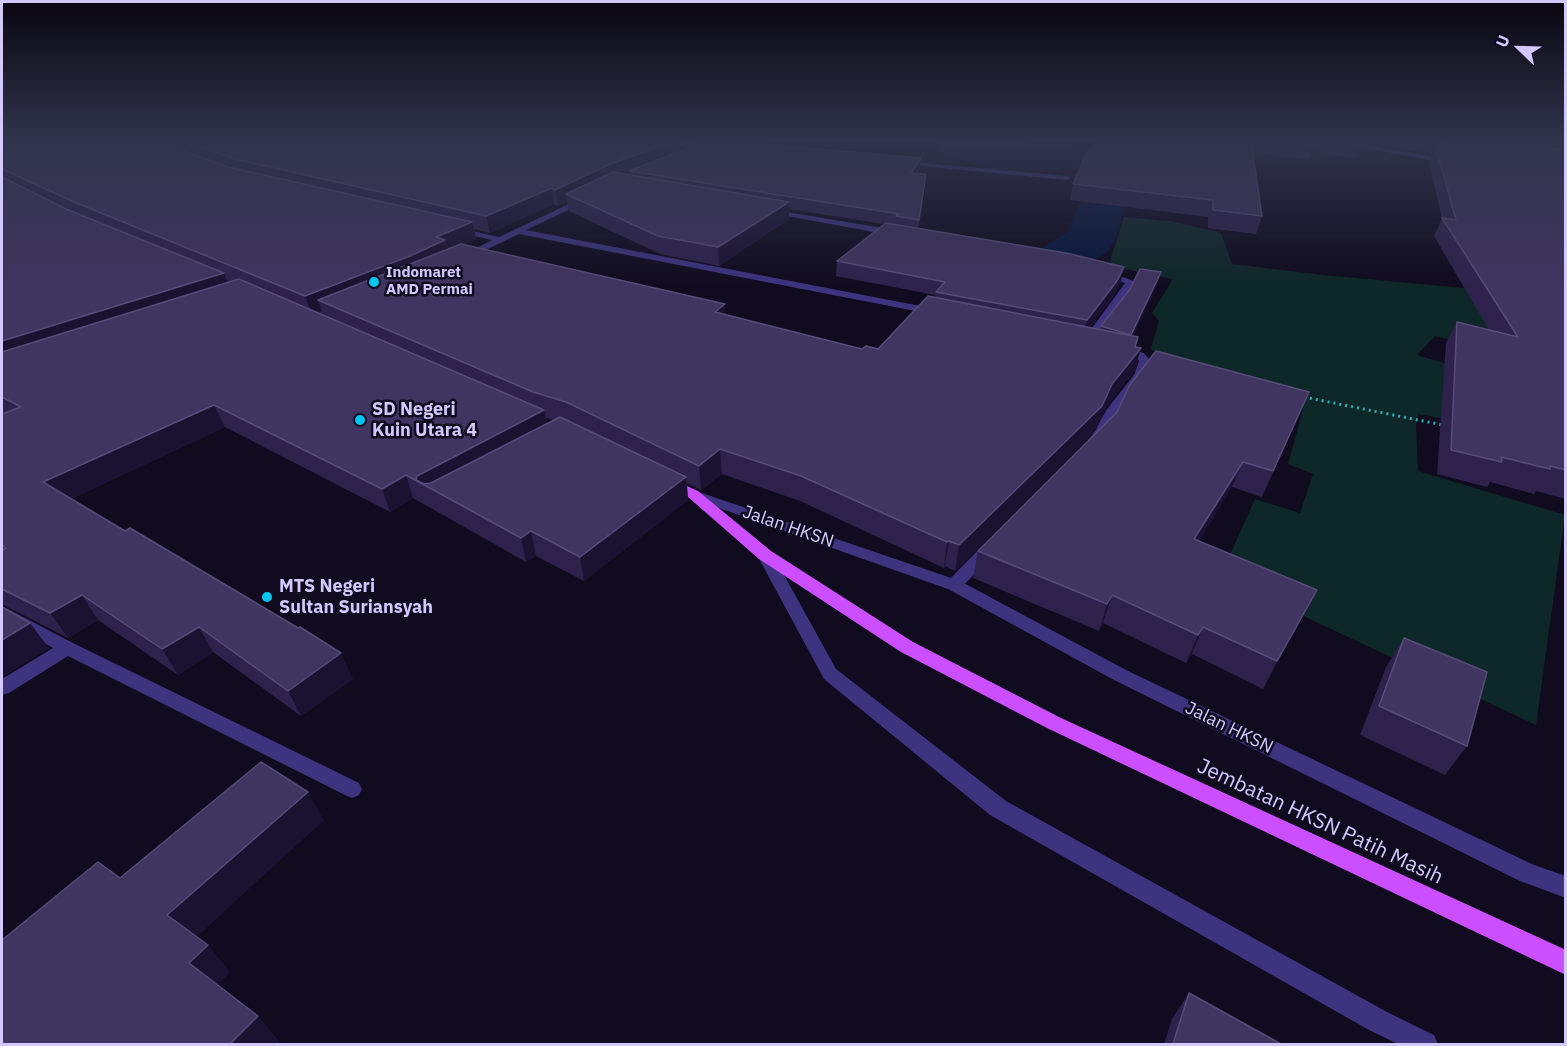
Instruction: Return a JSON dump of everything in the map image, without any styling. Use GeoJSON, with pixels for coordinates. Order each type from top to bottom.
{"type":"FeatureCollection","features":[{"type":"Feature","properties":{"kind":"main road","name":"Jalan HKSN"},"geometry":{"type":"LineString","coordinates":[[654,475],[693,494]]}},
{"type":"Feature","properties":{"kind":"main road","name":"Jembatan HKSN Patih Masih"},"geometry":{"type":"LineString","coordinates":[[693,494],[765,555],[907,647],[1054,723],[1566,963]]}},
{"type":"Feature","properties":{"kind":"street"},"geometry":{"type":"LineString","coordinates":[[450,263],[502,240],[593,194]]}},
{"type":"Feature","properties":{"kind":"street"},"geometry":{"type":"LineString","coordinates":[[756,209],[909,236]]}},
{"type":"Feature","properties":{"kind":"street"},"geometry":{"type":"LineString","coordinates":[[444,226],[502,240]]}},
{"type":"Feature","properties":{"kind":"street"},"geometry":{"type":"LineString","coordinates":[[518,231],[944,314]]}},
{"type":"Feature","properties":{"kind":"street"},"geometry":{"type":"LineString","coordinates":[[1088,448],[1104,432],[1114,408],[1143,371],[1145,361],[1140,355],[1089,343],[1089,339],[1131,282],[1094,271]]}},
{"type":"Feature","properties":{"kind":"street","name":"Jalan HKSN"},"geometry":{"type":"LineString","coordinates":[[693,494],[954,585],[1120,675],[1528,873],[1566,887]]}},
{"type":"Feature","properties":{"kind":"street"},"geometry":{"type":"LineString","coordinates":[[954,585],[1002,537]]}},
{"type":"Feature","properties":{"kind":"street"},"geometry":{"type":"LineString","coordinates":[[765,555],[831,674],[998,808],[1368,1015],[1425,1044]]}},
{"type":"Feature","properties":{"kind":"street"},"geometry":{"type":"LineString","coordinates":[[2,612],[67,648],[352,789]]}},
{"type":"Feature","properties":{"kind":"street"},"geometry":{"type":"LineString","coordinates":[[2,688],[67,648]]}},
{"type":"Feature","properties":{"kind":"path"},"geometry":{"type":"LineString","coordinates":[[1296,396],[1445,425]]}},
{"type":"Feature","properties":{"kind":"green space"},"geometry":{"type":"Polygon","coordinates":[[[1124,217],[1170,221],[1221,233],[1232,264],[1496,291],[1565,367],[1435,336],[1417,355],[1516,384],[1491,428],[1418,414],[1416,425],[1418,471],[1565,515],[1536,725],[1220,577],[1255,499],[1300,513],[1313,474],[1288,464],[1303,409],[1299,393],[1170,369],[1151,348],[1159,321],[1152,313],[1173,279],[1116,267],[1110,261],[1124,217]]]}},
{"type":"Feature","properties":{"kind":"building"},"geometry":{"type":"Polygon","coordinates":[[[2,190],[28,190],[66,209],[224,273],[2,341],[2,190]]]}},
{"type":"Feature","properties":{"kind":"building"},"geometry":{"type":"Polygon","coordinates":[[[47,190],[329,190],[472,222],[436,237],[445,240],[410,256],[305,296],[47,190]]]}},
{"type":"Feature","properties":{"kind":"building"},"geometry":{"type":"Polygon","coordinates":[[[371,190],[548,190],[486,216],[371,190]]]}},
{"type":"Feature","properties":{"kind":"building"},"geometry":{"type":"Polygon","coordinates":[[[575,190],[718,190],[789,202],[718,247],[658,236],[566,194],[575,190]]]}},
{"type":"Feature","properties":{"kind":"building"},"geometry":{"type":"Polygon","coordinates":[[[747,190],[924,190],[919,220],[896,216],[899,214],[747,190]]]}},
{"type":"Feature","properties":{"kind":"building"},"geometry":{"type":"Polygon","coordinates":[[[1124,190],[1258,190],[1262,216],[1213,210],[1213,200],[1124,190]]]}},
{"type":"Feature","properties":{"kind":"building"},"geometry":{"type":"Polygon","coordinates":[[[1448,190],[1566,190],[1566,470],[1550,466],[1550,469],[1501,457],[1502,462],[1451,450],[1457,322],[1518,337],[1442,218],[1456,220],[1448,190]]]}},
{"type":"Feature","properties":{"kind":"building"},"geometry":{"type":"Polygon","coordinates":[[[886,223],[1066,253],[1124,267],[1117,281],[1087,320],[936,292],[945,282],[837,261],[886,223]]]}},
{"type":"Feature","properties":{"kind":"building"},"geometry":{"type":"Polygon","coordinates":[[[461,244],[725,304],[715,312],[862,349],[866,346],[878,349],[928,296],[1138,337],[1135,347],[1141,348],[1112,384],[1102,406],[959,545],[947,542],[801,476],[720,449],[699,466],[566,402],[533,392],[318,300],[461,244]]]}},
{"type":"Feature","properties":{"kind":"building"},"geometry":{"type":"Polygon","coordinates":[[[1140,269],[1161,272],[1131,335],[1101,326],[1130,289],[1140,269]]]}},
{"type":"Feature","properties":{"kind":"building"},"geometry":{"type":"Polygon","coordinates":[[[239,279],[544,410],[417,476],[416,480],[424,484],[431,483],[560,417],[686,477],[580,557],[531,531],[521,538],[406,475],[382,489],[214,405],[43,482],[125,531],[130,528],[341,653],[288,691],[199,627],[162,649],[82,595],[50,613],[2,589],[2,550],[6,548],[2,545],[2,414],[21,407],[2,397],[2,352],[239,279]]]}},
{"type":"Feature","properties":{"kind":"building"},"geometry":{"type":"Polygon","coordinates":[[[1156,351],[1309,392],[1273,471],[1243,462],[1194,539],[1317,590],[1277,661],[1203,627],[1198,635],[1112,595],[1107,604],[978,551],[1117,412],[1129,386],[1156,351]]]}},
{"type":"Feature","properties":{"kind":"building"},"geometry":{"type":"Polygon","coordinates":[[[2,607],[30,623],[2,640],[2,607]]]}},
{"type":"Feature","properties":{"kind":"building"},"geometry":{"type":"Polygon","coordinates":[[[1404,638],[1487,672],[1467,746],[1379,706],[1404,638]]]}},
{"type":"Feature","properties":{"kind":"building"},"geometry":{"type":"Polygon","coordinates":[[[261,762],[308,792],[167,915],[208,945],[189,963],[258,1016],[230,1044],[2,1044],[2,940],[98,862],[120,878],[261,762]]]}},
{"type":"Feature","properties":{"kind":"building"},"geometry":{"type":"Polygon","coordinates":[[[1189,993],[1281,1044],[1173,1044],[1189,993]]]}},
{"type":"Feature","properties":{"kind":"waterway"},"geometry":{"type":"LineString","coordinates":[[1033,319],[1058,303],[1055,288],[1065,270],[1064,257],[1090,240],[1107,190]]}},
{"type":"Feature","properties":{"kind":"place","name":"Indomaret AMD Permai"},"geometry":{"type":"Point","coordinates":[374,282]}},
{"type":"Feature","properties":{"kind":"place","name":"SD Negeri Kuin Utara 4"},"geometry":{"type":"Point","coordinates":[360,420]}},
{"type":"Feature","properties":{"kind":"place","name":"MTS Negeri Sultan Suriansyah"},"geometry":{"type":"Point","coordinates":[267,597]}}]}
